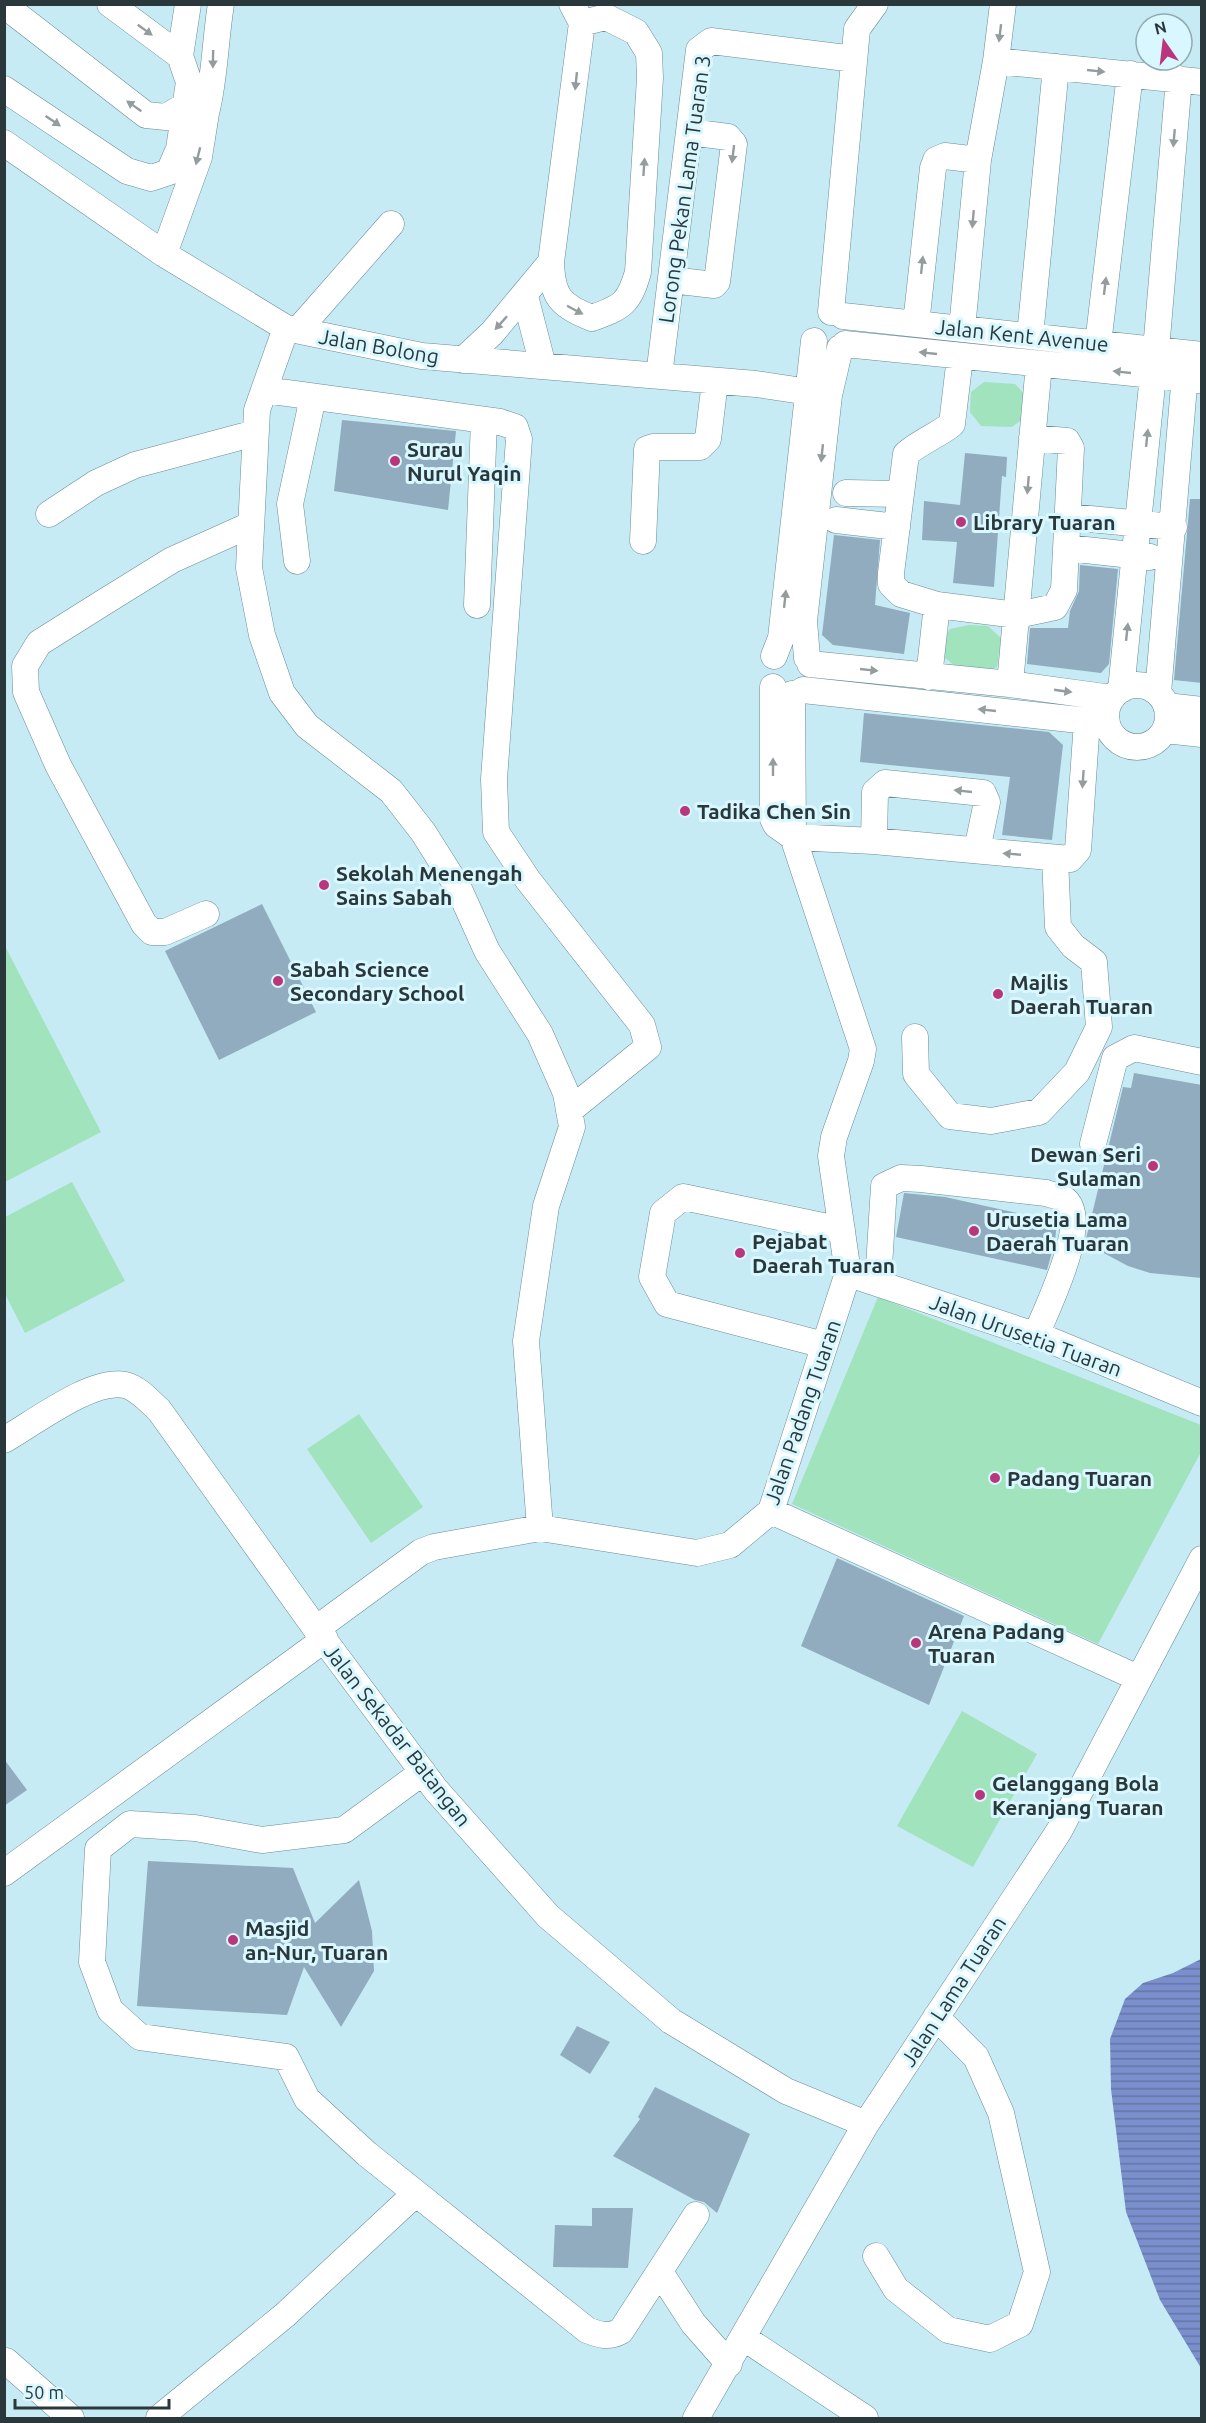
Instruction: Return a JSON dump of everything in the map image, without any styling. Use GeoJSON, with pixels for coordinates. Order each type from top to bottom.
{"type":"FeatureCollection","features":[{"type":"Feature","properties":{"kind":"street"},"geometry":{"type":"LineString","coordinates":[[4,4],[146,115],[166,117],[213,87],[214,46],[221,4]]}},
{"type":"Feature","properties":{"kind":"street"},"geometry":{"type":"LineString","coordinates":[[110,4],[180,56]]}},
{"type":"Feature","properties":{"kind":"street"},"geometry":{"type":"LineString","coordinates":[[164,254],[199,157],[194,100],[180,56],[188,4]]}},
{"type":"Feature","properties":{"kind":"street"},"geometry":{"type":"LineString","coordinates":[[875,4],[857,28],[854,58],[837,314],[850,333],[818,394],[803,436],[781,638],[770,661],[767,674],[789,690],[1097,722],[1118,740],[1137,747],[1156,740],[1163,710],[1171,560],[1194,367]]}},
{"type":"Feature","properties":{"kind":"street"},"geometry":{"type":"LineString","coordinates":[[962,329],[978,160],[996,61],[1003,4]]}},
{"type":"Feature","properties":{"kind":"street"},"geometry":{"type":"LineString","coordinates":[[577,14],[606,17],[636,32],[649,53],[650,78],[638,272],[632,293],[621,307],[592,318],[569,309],[557,293],[552,278],[552,261],[577,14]]}},
{"type":"Feature","properties":{"kind":"street","name":"Lorong Pekan Lama Tuaran 3"},"geometry":{"type":"LineString","coordinates":[[659,376],[699,50],[711,42],[854,58]]}},
{"type":"Feature","properties":{"kind":"street"},"geometry":{"type":"LineString","coordinates":[[996,61],[1190,81],[1156,350]]}},
{"type":"Feature","properties":{"kind":"street"},"geometry":{"type":"LineString","coordinates":[[1030,336],[1056,67]]}},
{"type":"Feature","properties":{"kind":"street"},"geometry":{"type":"LineString","coordinates":[[1098,344],[1130,74]]}},
{"type":"Feature","properties":{"kind":"street"},"geometry":{"type":"LineString","coordinates":[[4,89],[127,171],[151,178],[170,172],[194,100]]}},
{"type":"Feature","properties":{"kind":"street"},"geometry":{"type":"LineString","coordinates":[[671,279],[714,285],[717,282],[734,144],[728,137],[689,132]]}},
{"type":"Feature","properties":{"kind":"street","name":"Jalan Bolong"},"geometry":{"type":"LineString","coordinates":[[4,142],[164,254],[292,329],[422,356],[737,383],[818,394]]}},
{"type":"Feature","properties":{"kind":"street"},"geometry":{"type":"LineString","coordinates":[[916,324],[933,168],[936,160],[945,156],[978,160]]}},
{"type":"Feature","properties":{"kind":"street"},"geometry":{"type":"LineString","coordinates":[[391,224],[292,329],[265,390],[258,410],[255,433],[249,568],[262,634],[282,693],[307,726],[391,791],[423,832],[459,889],[487,951],[540,1034],[566,1093],[572,1127],[546,1206],[526,1341],[540,1528]]}},
{"type":"Feature","properties":{"kind":"street"},"geometry":{"type":"LineString","coordinates":[[463,360],[525,296],[552,261]]}},
{"type":"Feature","properties":{"kind":"street"},"geometry":{"type":"LineString","coordinates":[[525,296],[543,366]]}},
{"type":"Feature","properties":{"kind":"street"},"geometry":{"type":"LineString","coordinates":[[789,690],[811,678],[804,621],[818,394],[811,333],[814,320],[837,314]]}},
{"type":"Feature","properties":{"kind":"street","name":"Jalan Kent Avenue"},"geometry":{"type":"LineString","coordinates":[[837,314],[1156,350],[1194,367]]}},
{"type":"Feature","properties":{"kind":"street"},"geometry":{"type":"LineString","coordinates":[[813,350],[827,350],[842,346]]}},
{"type":"Feature","properties":{"kind":"street","name":"Jalan Kent Avenue"},"geometry":{"type":"LineString","coordinates":[[842,346],[1153,375],[1194,367]]}},
{"type":"Feature","properties":{"kind":"street"},"geometry":{"type":"LineString","coordinates":[[737,383],[784,382],[801,374],[813,350]]}},
{"type":"Feature","properties":{"kind":"street"},"geometry":{"type":"LineString","coordinates":[[960,357],[952,424],[939,435],[920,441],[906,454],[891,584],[901,594],[937,605],[1017,615],[1055,607],[1064,590],[1071,448],[1067,441],[1032,438]]}},
{"type":"Feature","properties":{"kind":"street"},"geometry":{"type":"LineString","coordinates":[[1010,684],[1039,364]]}},
{"type":"Feature","properties":{"kind":"street"},"geometry":{"type":"LineString","coordinates":[[793,837],[874,841],[1070,859],[1078,850],[1097,722],[1117,694],[1135,555],[1153,375]]}},
{"type":"Feature","properties":{"kind":"street"},"geometry":{"type":"LineString","coordinates":[[737,383],[781,402],[796,414],[803,436]]}},
{"type":"Feature","properties":{"kind":"street"},"geometry":{"type":"LineString","coordinates":[[643,541],[647,449],[700,447],[708,439],[737,383]]}},
{"type":"Feature","properties":{"kind":"street"},"geometry":{"type":"LineString","coordinates":[[265,390],[484,420],[515,427],[519,439],[494,778],[496,832],[528,880],[642,1025],[648,1047],[569,1111]]}},
{"type":"Feature","properties":{"kind":"street"},"geometry":{"type":"LineString","coordinates":[[297,561],[290,504],[313,396]]}},
{"type":"Feature","properties":{"kind":"street"},"geometry":{"type":"LineString","coordinates":[[477,605],[484,420]]}},
{"type":"Feature","properties":{"kind":"street"},"geometry":{"type":"LineString","coordinates":[[49,514],[96,483],[135,465],[255,433]]}},
{"type":"Feature","properties":{"kind":"street"},"geometry":{"type":"LineString","coordinates":[[846,493],[901,494]]}},
{"type":"Feature","properties":{"kind":"street"},"geometry":{"type":"LineString","coordinates":[[1069,517],[1174,527]]}},
{"type":"Feature","properties":{"kind":"street"},"geometry":{"type":"LineString","coordinates":[[836,520],[897,527]]}},
{"type":"Feature","properties":{"kind":"street"},"geometry":{"type":"LineString","coordinates":[[206,914],[165,932],[152,932],[144,924],[58,765],[26,692],[25,666],[39,643],[172,560],[250,525]]}},
{"type":"Feature","properties":{"kind":"street"},"geometry":{"type":"LineString","coordinates":[[1067,548],[1171,560]]}},
{"type":"Feature","properties":{"kind":"street"},"geometry":{"type":"LineString","coordinates":[[929,677],[937,605]]}},
{"type":"Feature","properties":{"kind":"street"},"geometry":{"type":"LineString","coordinates":[[774,656],[787,650],[801,653],[809,661],[929,677],[1117,694],[1140,685],[1163,710],[1202,734]]}},
{"type":"Feature","properties":{"kind":"street","name":"Jalan Padang Tuaran"},"geometry":{"type":"LineString","coordinates":[[4,1873],[320,1634],[422,1552],[434,1547],[540,1528],[697,1552],[730,1545],[771,1511],[848,1273],[831,1155],[834,1137],[861,1061],[863,1049],[793,837],[789,690]]}},
{"type":"Feature","properties":{"kind":"street"},"geometry":{"type":"LineString","coordinates":[[1163,710],[1202,710]]}},
{"type":"Feature","properties":{"kind":"street"},"geometry":{"type":"LineString","coordinates":[[874,841],[875,792],[885,783],[983,793],[987,802],[977,850]]}},
{"type":"Feature","properties":{"kind":"street"},"geometry":{"type":"LineString","coordinates":[[915,1037],[916,1074],[950,1116],[991,1121],[1039,1112],[1077,1072],[1099,1027],[1094,962],[1073,946],[1058,927],[1055,858]]}},
{"type":"Feature","properties":{"kind":"street"},"geometry":{"type":"LineString","coordinates":[[1093,1144],[1114,1058],[1134,1048],[1202,1062]]}},
{"type":"Feature","properties":{"kind":"street"},"geometry":{"type":"LineString","coordinates":[[878,1283],[884,1186],[902,1178],[1046,1193],[1064,1199],[1069,1206],[1073,1214],[1073,1239],[1036,1335]]}},
{"type":"Feature","properties":{"kind":"street"},"geometry":{"type":"LineString","coordinates":[[825,1345],[667,1304],[652,1278],[663,1213],[683,1197],[842,1230]]}},
{"type":"Feature","properties":{"kind":"street","name":"Jalan Urusetia Tuaran"},"geometry":{"type":"LineString","coordinates":[[848,1273],[1036,1335],[1202,1403]]}},
{"type":"Feature","properties":{"kind":"street","name":"Jalan Sekadar Batangan"},"geometry":{"type":"LineString","coordinates":[[4,1440],[105,1384],[127,1386],[142,1394],[159,1410],[436,1791],[548,1916],[671,2021],[786,2091],[866,2124]]}},
{"type":"Feature","properties":{"kind":"street"},"geometry":{"type":"LineString","coordinates":[[771,1511],[1138,1678]]}},
{"type":"Feature","properties":{"kind":"street","name":"Jalan Lama Tuaran"},"geometry":{"type":"LineString","coordinates":[[696,2418],[866,2124],[1059,1831],[1202,1559]]}},
{"type":"Feature","properties":{"kind":"street"},"geometry":{"type":"LineString","coordinates":[[423,1772],[344,1830],[262,1840],[195,1828],[130,1824],[98,1849],[92,1962],[110,2010],[140,2037],[286,2056],[307,2099],[415,2194],[587,2330],[603,2336],[613,2336],[621,2331],[696,2215]]}},
{"type":"Feature","properties":{"kind":"street"},"geometry":{"type":"LineString","coordinates":[[876,2256],[896,2289],[948,2330],[990,2339],[1020,2324],[1037,2272],[1001,2113],[976,2057],[936,2017]]}},
{"type":"Feature","properties":{"kind":"street"},"geometry":{"type":"LineString","coordinates":[[159,2418],[285,2315],[415,2194]]}},
{"type":"Feature","properties":{"kind":"street"},"geometry":{"type":"LineString","coordinates":[[660,2272],[693,2323],[729,2364]]}},
{"type":"Feature","properties":{"kind":"street"},"geometry":{"type":"LineString","coordinates":[[744,2338],[865,2418]]}},
{"type":"Feature","properties":{"kind":"street"},"geometry":{"type":"LineString","coordinates":[[6,2361],[71,2418]]}},
{"type":"Feature","properties":{"kind":"green space"},"geometry":{"type":"Polygon","coordinates":[[[984,382],[1015,384],[1025,395],[1024,418],[1012,427],[981,426],[970,412],[971,392],[984,382]]]}},
{"type":"Feature","properties":{"kind":"green space"},"geometry":{"type":"Polygon","coordinates":[[[969,625],[988,626],[1001,638],[997,667],[982,672],[968,671],[955,666],[943,656],[945,638],[950,629],[969,625]]]}},
{"type":"Feature","properties":{"kind":"green space"},"geometry":{"type":"Polygon","coordinates":[[[5,946],[101,1132],[4,1182],[5,946]]]}},
{"type":"Feature","properties":{"kind":"green space"},"geometry":{"type":"Polygon","coordinates":[[[72,1182],[125,1281],[25,1333],[5,1294],[5,1217],[72,1182]]]}},
{"type":"Feature","properties":{"kind":"green space","name":"Padang Tuaran"},"geometry":{"type":"Polygon","coordinates":[[[878,1297],[1201,1425],[1201,1452],[1098,1644],[792,1504],[878,1297]]]}},
{"type":"Feature","properties":{"kind":"green space"},"geometry":{"type":"Polygon","coordinates":[[[359,1414],[423,1507],[371,1543],[307,1449],[359,1414]]]}},
{"type":"Feature","properties":{"kind":"green space"},"geometry":{"type":"Polygon","coordinates":[[[962,1711],[1037,1754],[973,1867],[897,1826],[962,1711]]]}},
{"type":"Feature","properties":{"kind":"water"},"geometry":{"type":"Polygon","coordinates":[[[1201,1959],[1201,2368],[1160,2300],[1126,2212],[1111,2089],[1110,2039],[1125,1999],[1143,1983],[1173,1973],[1201,1959]]]}},
{"type":"Feature","properties":{"kind":"building","name":"Surau Nurul Yaqin"},"geometry":{"type":"Polygon","coordinates":[[[342,420],[456,431],[448,510],[334,491],[342,420]]]}},
{"type":"Feature","properties":{"kind":"building","name":"Library Tuaran"},"geometry":{"type":"Polygon","coordinates":[[[965,453],[1007,457],[1006,477],[1002,476],[994,587],[953,583],[957,542],[922,540],[924,501],[960,505],[965,453]]]}},
{"type":"Feature","properties":{"kind":"building"},"geometry":{"type":"Polygon","coordinates":[[[1190,499],[1202,499],[1202,683],[1174,680],[1190,499]]]}},
{"type":"Feature","properties":{"kind":"building"},"geometry":{"type":"Polygon","coordinates":[[[834,535],[880,540],[875,605],[910,613],[904,654],[833,645],[822,635],[834,535]]]}},
{"type":"Feature","properties":{"kind":"building"},"geometry":{"type":"Polygon","coordinates":[[[1080,565],[1118,569],[1109,664],[1101,673],[1027,664],[1030,628],[1068,628],[1070,611],[1079,591],[1080,565]]]}},
{"type":"Feature","properties":{"kind":"building"},"geometry":{"type":"Polygon","coordinates":[[[864,713],[1049,732],[1063,745],[1052,840],[1002,835],[1010,777],[860,762],[864,713]]]}},
{"type":"Feature","properties":{"kind":"building"},"geometry":{"type":"Polygon","coordinates":[[[262,904],[316,1012],[219,1060],[165,951],[262,904]]]}},
{"type":"Feature","properties":{"kind":"building","name":"Dewan Seri Sulaman"},"geometry":{"type":"Polygon","coordinates":[[[1134,1073],[1202,1085],[1202,1278],[1150,1273],[1128,1266],[1085,1243],[1123,1087],[1131,1088],[1134,1073]]]}},
{"type":"Feature","properties":{"kind":"building"},"geometry":{"type":"Polygon","coordinates":[[[904,1193],[945,1197],[1057,1222],[1055,1241],[1047,1270],[896,1237],[904,1193]]]}},
{"type":"Feature","properties":{"kind":"building"},"geometry":{"type":"Polygon","coordinates":[[[837,1558],[964,1616],[929,1705],[801,1646],[837,1558]]]}},
{"type":"Feature","properties":{"kind":"building"},"geometry":{"type":"Polygon","coordinates":[[[4,1759],[27,1790],[4,1806],[4,1759]]]}},
{"type":"Feature","properties":{"kind":"building"},"geometry":{"type":"Polygon","coordinates":[[[148,1861],[293,1868],[315,1923],[359,1880],[372,1931],[374,1971],[341,2027],[304,1967],[287,2015],[137,2006],[148,1861]]]}},
{"type":"Feature","properties":{"kind":"building"},"geometry":{"type":"Polygon","coordinates":[[[577,2026],[610,2042],[590,2074],[560,2055],[577,2026]]]}},
{"type":"Feature","properties":{"kind":"building"},"geometry":{"type":"Polygon","coordinates":[[[655,2087],[750,2134],[717,2213],[704,2202],[695,2200],[613,2156],[640,2119],[638,2117],[655,2087]]]}},
{"type":"Feature","properties":{"kind":"building"},"geometry":{"type":"Polygon","coordinates":[[[592,2208],[633,2208],[628,2268],[553,2267],[555,2225],[592,2226],[592,2208]]]}},
{"type":"Feature","properties":{"kind":"place","name":"Surau Nurul Yaqin"},"geometry":{"type":"Point","coordinates":[395,461]}},
{"type":"Feature","properties":{"kind":"place","name":"Library Tuaran"},"geometry":{"type":"Point","coordinates":[961,522]}},
{"type":"Feature","properties":{"kind":"place","name":"Tadika Chen Sin"},"geometry":{"type":"Point","coordinates":[685,811]}},
{"type":"Feature","properties":{"kind":"place","name":"Sekolah Menengah Sains Sabah"},"geometry":{"type":"Point","coordinates":[324,885]}},
{"type":"Feature","properties":{"kind":"place","name":"Sabah Science Secondary School"},"geometry":{"type":"Point","coordinates":[278,981]}},
{"type":"Feature","properties":{"kind":"place","name":"Majlis Daerah Tuaran"},"geometry":{"type":"Point","coordinates":[998,994]}},
{"type":"Feature","properties":{"kind":"place","name":"Dewan Seri Sulaman"},"geometry":{"type":"Point","coordinates":[1153,1166]}},
{"type":"Feature","properties":{"kind":"place","name":"Urusetia Lama Daerah Tuaran"},"geometry":{"type":"Point","coordinates":[974,1231]}},
{"type":"Feature","properties":{"kind":"place","name":"Pejabat Daerah Tuaran"},"geometry":{"type":"Point","coordinates":[740,1253]}},
{"type":"Feature","properties":{"kind":"place","name":"Padang Tuaran"},"geometry":{"type":"Point","coordinates":[995,1478]}},
{"type":"Feature","properties":{"kind":"place","name":"Arena Padang Tuaran"},"geometry":{"type":"Point","coordinates":[916,1643]}},
{"type":"Feature","properties":{"kind":"place","name":"Gelanggang Bola Keranjang Tuaran"},"geometry":{"type":"Point","coordinates":[980,1795]}},
{"type":"Feature","properties":{"kind":"place","name":"Masjid an-Nur, Tuaran"},"geometry":{"type":"Point","coordinates":[233,1940]}}]}
